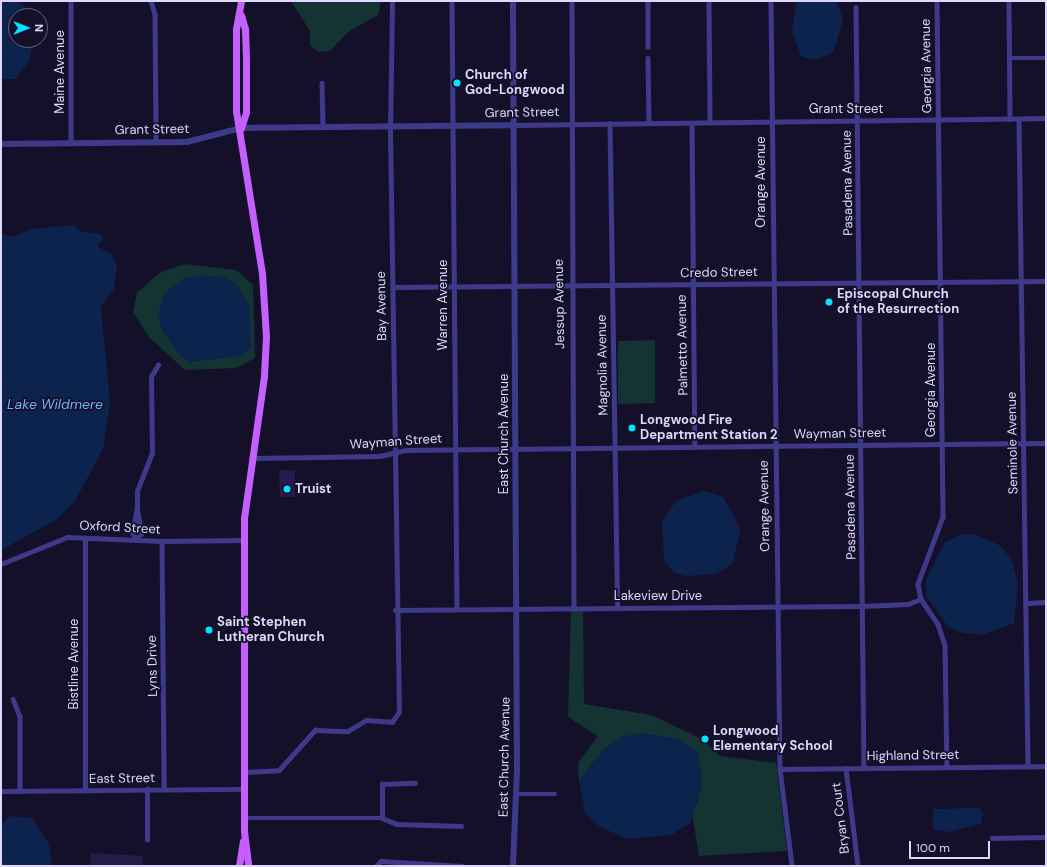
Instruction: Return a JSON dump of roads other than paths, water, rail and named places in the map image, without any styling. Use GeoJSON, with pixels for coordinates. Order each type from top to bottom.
{"type":"FeatureCollection","features":[{"type":"Feature","properties":{"kind":"main road"},"geometry":{"type":"LineString","coordinates":[[241,1],[241,15],[245,28],[246,69],[246,112],[241,128],[266,316],[264,376],[251,458],[243,540],[244,831],[248,866]]}},
{"type":"Feature","properties":{"kind":"main road"},"geometry":{"type":"LineString","coordinates":[[239,866],[244,831]]}},
{"type":"Feature","properties":{"kind":"street","name":"Maine Avenue"},"geometry":{"type":"LineString","coordinates":[[71,1],[71,143]]}},
{"type":"Feature","properties":{"kind":"street"},"geometry":{"type":"LineString","coordinates":[[151,1],[155,14],[156,141]]}},
{"type":"Feature","properties":{"kind":"street","name":"Bay Avenue"},"geometry":{"type":"LineString","coordinates":[[244,772],[279,770],[315,730],[348,731],[366,720],[392,722],[397,718],[395,610],[392,1]]}},
{"type":"Feature","properties":{"kind":"street","name":"Warren Avenue"},"geometry":{"type":"LineString","coordinates":[[452,1],[457,609]]}},
{"type":"Feature","properties":{"kind":"street","name":"East Church Avenue"},"geometry":{"type":"LineString","coordinates":[[513,1],[517,608],[517,794],[513,866]]}},
{"type":"Feature","properties":{"kind":"street","name":"Jessup Avenue"},"geometry":{"type":"LineString","coordinates":[[572,1],[575,116],[572,124],[571,285],[574,608]]}},
{"type":"Feature","properties":{"kind":"street"},"geometry":{"type":"LineString","coordinates":[[648,1],[648,46]]}},
{"type":"Feature","properties":{"kind":"street"},"geometry":{"type":"LineString","coordinates":[[709,1],[710,122]]}},
{"type":"Feature","properties":{"kind":"street","name":"Orange Avenue"},"geometry":{"type":"LineString","coordinates":[[771,1],[773,284],[780,769],[792,866]]}},
{"type":"Feature","properties":{"kind":"street","name":"Georgia Avenue"},"geometry":{"type":"LineString","coordinates":[[937,1],[943,517],[919,574],[921,599],[943,634],[945,645],[947,766]]}},
{"type":"Feature","properties":{"kind":"street"},"geometry":{"type":"LineString","coordinates":[[1009,1],[1010,119]]}},
{"type":"Feature","properties":{"kind":"street","name":"Pasadena Avenue"},"geometry":{"type":"LineString","coordinates":[[856,7],[862,445],[864,768]]}},
{"type":"Feature","properties":{"kind":"street"},"geometry":{"type":"LineString","coordinates":[[648,58],[649,123]]}},
{"type":"Feature","properties":{"kind":"street"},"geometry":{"type":"LineString","coordinates":[[1010,58],[1046,58]]}},
{"type":"Feature","properties":{"kind":"street"},"geometry":{"type":"LineString","coordinates":[[322,82],[324,126]]}},
{"type":"Feature","properties":{"kind":"street","name":"Grant Street"},"geometry":{"type":"LineString","coordinates":[[1,144],[199,140],[241,128],[1046,118]]}},
{"type":"Feature","properties":{"kind":"street","name":"Seminole Avenue"},"geometry":{"type":"LineString","coordinates":[[1019,119],[1025,443],[1028,766]]}},
{"type":"Feature","properties":{"kind":"street","name":"Magnolia Avenue"},"geometry":{"type":"LineString","coordinates":[[610,123],[614,285],[618,607]]}},
{"type":"Feature","properties":{"kind":"street","name":"Palmetto Avenue"},"geometry":{"type":"LineString","coordinates":[[692,123],[695,447]]}},
{"type":"Feature","properties":{"kind":"street","name":"Credo Street"},"geometry":{"type":"LineString","coordinates":[[393,287],[1046,281]]}},
{"type":"Feature","properties":{"kind":"street"},"geometry":{"type":"LineString","coordinates":[[137,509],[132,534],[137,539],[141,534],[136,491],[150,461],[151,377],[158,365]]}},
{"type":"Feature","properties":{"kind":"street","name":"Wayman Street"},"geometry":{"type":"LineString","coordinates":[[251,458],[394,454],[406,450],[455,449],[775,447],[1046,443]]}},
{"type":"Feature","properties":{"kind":"street","name":"Oxford Street"},"geometry":{"type":"LineString","coordinates":[[1,564],[58,538],[137,539],[162,542],[243,540]]}},
{"type":"Feature","properties":{"kind":"street","name":"Bistline Avenue"},"geometry":{"type":"LineString","coordinates":[[85,538],[85,790]]}},
{"type":"Feature","properties":{"kind":"street","name":"Lyns Drive"},"geometry":{"type":"LineString","coordinates":[[162,542],[164,789]]}},
{"type":"Feature","properties":{"kind":"street","name":"Lakeview Drive"},"geometry":{"type":"LineString","coordinates":[[395,610],[863,606],[908,604],[921,599]]}},
{"type":"Feature","properties":{"kind":"street"},"geometry":{"type":"LineString","coordinates":[[1026,603],[1046,602]]}},
{"type":"Feature","properties":{"kind":"street"},"geometry":{"type":"LineString","coordinates":[[13,699],[20,716],[20,791]]}},
{"type":"Feature","properties":{"kind":"street","name":"Highland Street"},"geometry":{"type":"LineString","coordinates":[[780,769],[1046,766]]}},
{"type":"Feature","properties":{"kind":"street","name":"Bryan Court"},"geometry":{"type":"LineString","coordinates":[[846,768],[858,866]]}},
{"type":"Feature","properties":{"kind":"street"},"geometry":{"type":"LineString","coordinates":[[382,818],[382,784],[415,783]]}},
{"type":"Feature","properties":{"kind":"street"},"geometry":{"type":"LineString","coordinates":[[147,789],[147,840]]}},
{"type":"Feature","properties":{"kind":"street","name":"East Street"},"geometry":{"type":"LineString","coordinates":[[1,792],[244,789]]}},
{"type":"Feature","properties":{"kind":"street"},"geometry":{"type":"LineString","coordinates":[[517,794],[555,794]]}},
{"type":"Feature","properties":{"kind":"street"},"geometry":{"type":"LineString","coordinates":[[244,818],[382,818],[397,824],[461,826]]}},
{"type":"Feature","properties":{"kind":"street"},"geometry":{"type":"LineString","coordinates":[[992,838],[1046,837]]}},
{"type":"Feature","properties":{"kind":"street"},"geometry":{"type":"LineString","coordinates":[[376,866],[381,861],[462,866]]}},
{"type":"Feature","properties":{"kind":"water"},"geometry":{"type":"Polygon","coordinates":[[[1,1],[17,1],[25,8],[8,8],[8,48],[32,48],[29,61],[15,79],[1,79],[1,1]]]}},
{"type":"Feature","properties":{"kind":"water"},"geometry":{"type":"Polygon","coordinates":[[[797,1],[836,1],[843,19],[833,53],[814,60],[801,56],[792,30],[797,1]]]}},
{"type":"Feature","properties":{"kind":"water","name":"Lake Wildmere"},"geometry":{"type":"Polygon","coordinates":[[[73,225],[82,232],[100,234],[103,238],[97,246],[111,254],[117,265],[114,289],[101,307],[110,403],[103,449],[75,501],[56,520],[1,550],[1,234],[12,237],[32,229],[73,225]]]}},
{"type":"Feature","properties":{"kind":"water"},"geometry":{"type":"Polygon","coordinates":[[[198,275],[224,277],[236,284],[249,306],[251,347],[241,356],[190,362],[182,357],[162,331],[158,313],[165,293],[183,279],[198,275]]]}},
{"type":"Feature","properties":{"kind":"water"},"geometry":{"type":"Polygon","coordinates":[[[704,491],[723,497],[741,529],[732,564],[717,574],[685,576],[673,572],[664,560],[662,521],[676,501],[704,491]]]}},
{"type":"Feature","properties":{"kind":"water"},"geometry":{"type":"Polygon","coordinates":[[[974,534],[999,545],[1011,558],[1018,583],[1014,623],[982,635],[964,633],[948,627],[926,596],[926,580],[944,543],[959,535],[974,534]]]}},
{"type":"Feature","properties":{"kind":"water"},"geometry":{"type":"Polygon","coordinates":[[[643,733],[678,739],[698,752],[702,784],[690,823],[671,835],[628,839],[600,827],[585,813],[579,781],[603,750],[622,737],[643,733]]]}},
{"type":"Feature","properties":{"kind":"water"},"geometry":{"type":"Polygon","coordinates":[[[979,808],[983,813],[981,824],[948,832],[933,829],[933,809],[979,808]]]}},
{"type":"Feature","properties":{"kind":"water"},"geometry":{"type":"Polygon","coordinates":[[[11,816],[32,818],[49,844],[52,866],[1,866],[1,824],[11,816]]]}},
{"type":"Feature","properties":{"kind":"place","name":"Church of God-Longwood"},"geometry":{"type":"Point","coordinates":[457,83]}},
{"type":"Feature","properties":{"kind":"place","name":"Episcopal Church of the Resurrection"},"geometry":{"type":"Point","coordinates":[829,302]}},
{"type":"Feature","properties":{"kind":"place","name":"Longwood Fire Department Station 2"},"geometry":{"type":"Point","coordinates":[632,428]}},
{"type":"Feature","properties":{"kind":"place","name":"Truist"},"geometry":{"type":"Point","coordinates":[287,489]}},
{"type":"Feature","properties":{"kind":"place","name":"Saint Stephen Lutheran Church"},"geometry":{"type":"Point","coordinates":[209,630]}},
{"type":"Feature","properties":{"kind":"place","name":"Longwood Elementary School"},"geometry":{"type":"Point","coordinates":[705,739]}}]}
